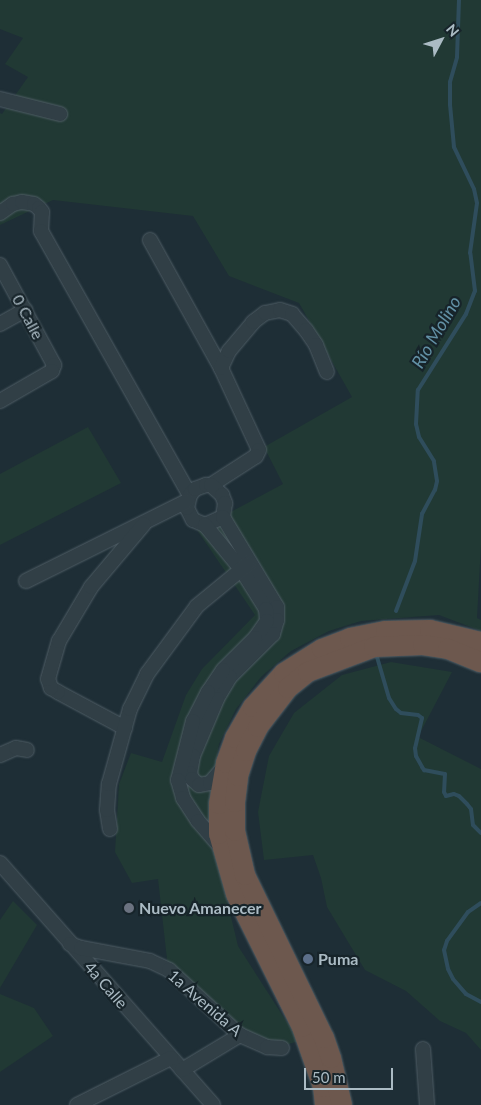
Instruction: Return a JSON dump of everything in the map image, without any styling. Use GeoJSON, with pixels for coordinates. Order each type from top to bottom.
{"type":"FeatureCollection","features":[{"type":"Feature","properties":{"kind":"highway"},"geometry":{"type":"LineString","coordinates":[[325,1105],[323,1087],[302,1027],[236,894],[219,834],[219,804],[226,763],[238,732],[253,707],[284,673],[322,649],[350,638],[386,631],[430,630],[481,642]]}},
{"type":"Feature","properties":{"kind":"highway"},"geometry":{"type":"LineString","coordinates":[[342,1105],[331,1058],[324,1038],[245,875],[235,831],[234,802],[238,776],[246,752],[258,727],[288,688],[308,672],[374,647],[423,645],[448,649],[481,662]]}},
{"type":"Feature","properties":{"kind":"street"},"geometry":{"type":"LineString","coordinates":[[0,99],[60,114]]}},
{"type":"Feature","properties":{"kind":"street"},"geometry":{"type":"LineString","coordinates":[[0,212],[13,204],[22,202],[34,204],[42,212],[41,231],[188,498],[187,508],[193,520],[205,525],[246,565],[277,607],[278,620],[274,634],[230,678],[217,699],[193,756],[190,773],[192,779],[199,785],[210,784],[226,763]]}},
{"type":"Feature","properties":{"kind":"street"},"geometry":{"type":"LineString","coordinates":[[26,581],[144,524],[188,498],[195,489],[211,485],[256,456],[259,450],[221,368],[150,240]]}},
{"type":"Feature","properties":{"kind":"street","name":"0 Calle"},"geometry":{"type":"LineString","coordinates":[[0,265],[54,366],[54,369],[0,401]]}},
{"type":"Feature","properties":{"kind":"street"},"geometry":{"type":"LineString","coordinates":[[0,324],[25,310]]}},
{"type":"Feature","properties":{"kind":"street"},"geometry":{"type":"LineString","coordinates":[[221,368],[229,351],[252,322],[265,312],[280,310],[292,314],[306,330],[316,345],[327,372]]}},
{"type":"Feature","properties":{"kind":"street"},"geometry":{"type":"LineString","coordinates":[[211,485],[218,489],[225,503],[223,517],[266,609],[267,621],[255,638],[223,670],[208,692],[193,721],[178,780],[183,798],[198,820],[224,851]]}},
{"type":"Feature","properties":{"kind":"street"},"geometry":{"type":"LineString","coordinates":[[205,525],[223,517]]}},
{"type":"Feature","properties":{"kind":"street"},"geometry":{"type":"LineString","coordinates":[[125,728],[50,688],[48,680],[59,641],[91,587],[144,524]]}},
{"type":"Feature","properties":{"kind":"street"},"geometry":{"type":"LineString","coordinates":[[110,829],[106,810],[109,784],[130,709],[147,674],[167,644],[197,606],[246,565]]}},
{"type":"Feature","properties":{"kind":"street"},"geometry":{"type":"LineString","coordinates":[[0,755],[16,748],[27,750]]}},
{"type":"Feature","properties":{"kind":"street","name":"4a Calle"},"geometry":{"type":"LineString","coordinates":[[0,863],[213,1105]]}},
{"type":"Feature","properties":{"kind":"street","name":"1a Avenida A"},"geometry":{"type":"LineString","coordinates":[[70,943],[81,948],[150,961],[169,970],[240,1035],[267,1047],[282,1048]]}},
{"type":"Feature","properties":{"kind":"street"},"geometry":{"type":"LineString","coordinates":[[182,1070],[240,1035]]}},
{"type":"Feature","properties":{"kind":"street"},"geometry":{"type":"LineString","coordinates":[[423,1049],[427,1105]]}},
{"type":"Feature","properties":{"kind":"street"},"geometry":{"type":"LineString","coordinates":[[84,1103],[171,1058]]}},
{"type":"Feature","properties":{"kind":"green space"},"geometry":{"type":"Polygon","coordinates":[[[0,0],[481,0],[481,545],[477,618],[481,620],[481,631],[439,615],[361,621],[329,631],[291,651],[261,677],[236,709],[219,744],[211,795],[214,846],[238,946],[299,1041],[275,1048],[244,1033],[168,968],[158,879],[132,883],[115,852],[119,784],[131,753],[162,762],[186,695],[202,669],[255,615],[197,530],[283,484],[264,447],[352,397],[299,303],[229,276],[193,216],[53,200],[0,225],[0,113],[2,114],[28,77],[5,64],[23,38],[0,29],[0,0]]]}},
{"type":"Feature","properties":{"kind":"green space"},"geometry":{"type":"Polygon","coordinates":[[[88,427],[121,483],[0,545],[0,474],[88,427]]]}},
{"type":"Feature","properties":{"kind":"green space"},"geometry":{"type":"Polygon","coordinates":[[[391,662],[452,672],[418,737],[481,769],[481,1050],[466,1033],[440,1021],[406,991],[365,970],[327,907],[321,878],[313,855],[264,860],[258,812],[269,756],[294,713],[342,675],[391,662]]]}},
{"type":"Feature","properties":{"kind":"green space"},"geometry":{"type":"Polygon","coordinates":[[[13,901],[37,925],[0,988],[0,920],[13,901]]]}},
{"type":"Feature","properties":{"kind":"green space"},"geometry":{"type":"Polygon","coordinates":[[[0,994],[34,1008],[53,1036],[0,1072],[0,994]]]}},
{"type":"Feature","properties":{"kind":"waterway","name":"Río Molino"},"geometry":{"type":"LineString","coordinates":[[396,611],[415,561],[422,514],[435,490],[437,481],[434,461],[419,437],[416,424],[418,390],[466,314],[475,291],[470,253],[477,203],[474,189],[454,147],[450,105],[450,82],[457,57],[459,0]]}},
{"type":"Feature","properties":{"kind":"waterway","name":"Río Molino"},"geometry":{"type":"LineString","coordinates":[[377,657],[389,698],[396,709],[401,713],[418,715],[422,718],[415,748],[416,756],[422,767],[424,770],[445,774],[444,792],[446,796],[454,794],[467,804],[471,809],[473,825],[481,833]]}},
{"type":"Feature","properties":{"kind":"waterway","name":"Río Molino"},"geometry":{"type":"LineString","coordinates":[[481,903],[468,912],[447,941],[444,950],[448,969],[453,979],[466,994],[481,1002]]}},
{"type":"Feature","properties":{"kind":"place","name":"Nuevo Amanecer"},"geometry":{"type":"Point","coordinates":[129,908]}},
{"type":"Feature","properties":{"kind":"place","name":"Puma"},"geometry":{"type":"Point","coordinates":[308,959]}}]}
